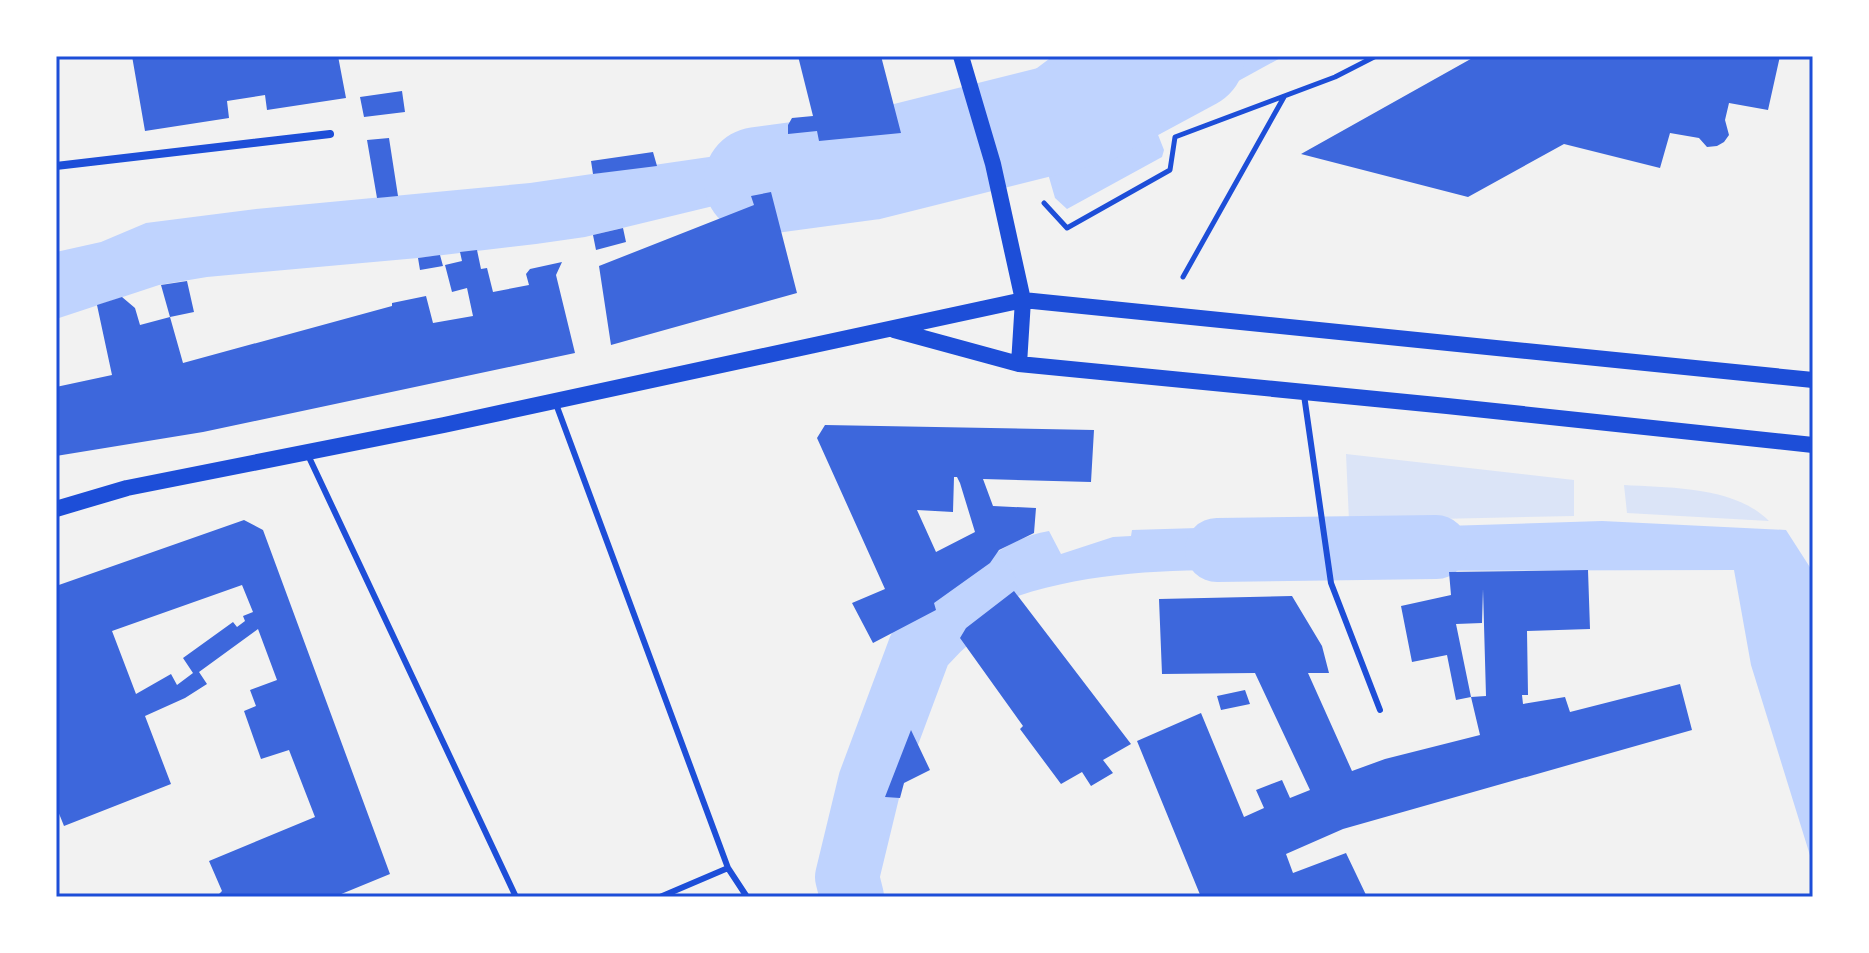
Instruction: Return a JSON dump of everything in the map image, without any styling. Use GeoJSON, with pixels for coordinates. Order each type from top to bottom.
{"type":"FeatureCollection","features":[{"type":"Feature","properties":{"kind":"main road"},"geometry":{"type":"LineString","coordinates":[[961,56],[993,164],[1023,300],[1019,364]]}},
{"type":"Feature","properties":{"kind":"main road"},"geometry":{"type":"LineString","coordinates":[[56,509],[127,488],[307,453],[1023,300],[1813,380]]}},
{"type":"Feature","properties":{"kind":"main road"},"geometry":{"type":"LineString","coordinates":[[889,329],[1019,364],[1813,445]]}},
{"type":"Feature","properties":{"kind":"street"},"geometry":{"type":"LineString","coordinates":[[56,166],[330,134]]}},
{"type":"Feature","properties":{"kind":"lane"},"geometry":{"type":"LineString","coordinates":[[1303,391],[1331,583],[1380,710]]}},
{"type":"Feature","properties":{"kind":"lane"},"geometry":{"type":"LineString","coordinates":[[554,400],[728,868],[747,897]]}},
{"type":"Feature","properties":{"kind":"lane"},"geometry":{"type":"LineString","coordinates":[[307,453],[516,897]]}},
{"type":"Feature","properties":{"kind":"lane"},"geometry":{"type":"LineString","coordinates":[[660,897],[728,868]]}},
{"type":"Feature","properties":{"kind":"path"},"geometry":{"type":"LineString","coordinates":[[1041,199],[1067,228],[1170,170],[1175,137],[1335,77],[1376,56]]}},
{"type":"Feature","properties":{"kind":"path"},"geometry":{"type":"LineString","coordinates":[[1162,314],[1284,96]]}},
{"type":"Feature","properties":{"kind":"shaded area"},"geometry":{"type":"Polygon","coordinates":[[[1346,454],[1574,480],[1574,516],[1349,521],[1346,454]]]}},
{"type":"Feature","properties":{"kind":"shaded area"},"geometry":{"type":"Polygon","coordinates":[[[1624,485],[1681,488],[1720,495],[1755,510],[1769,521],[1627,513],[1624,485]]]}},
{"type":"Feature","properties":{"kind":"water"},"geometry":{"type":"Polygon","coordinates":[[[1053,56],[1284,56],[1211,96],[1153,122],[1164,150],[1162,157],[1067,209],[1055,198],[1021,80],[1053,56]]]}},
{"type":"Feature","properties":{"kind":"water"},"geometry":{"type":"Polygon","coordinates":[[[901,133],[913,182],[771,192],[585,237],[536,244],[207,277],[159,285],[56,319],[56,252],[101,242],[146,223],[256,209],[530,183],[819,141],[901,133]]]}},
{"type":"Feature","properties":{"kind":"water"},"geometry":{"type":"Polygon","coordinates":[[[1602,521],[1786,530],[1813,572],[1813,865],[1751,665],[1734,570],[1352,571],[1349,529],[1602,521]]]}},
{"type":"Feature","properties":{"kind":"water"},"geometry":{"type":"Polygon","coordinates":[[[1300,525],[1305,570],[1196,570],[1124,574],[1054,586],[1018,596],[1014,591],[966,628],[939,672],[903,627],[936,610],[934,603],[987,559],[1032,535],[1049,531],[1061,554],[1113,537],[1131,536],[1132,530],[1300,525]]]}},
{"type":"Feature","properties":{"kind":"water"},"geometry":{"type":"Polygon","coordinates":[[[887,674],[919,716],[900,758],[879,827],[872,897],[830,897],[834,844],[847,783],[866,723],[887,674]]]}},
{"type":"Feature","properties":{"kind":"building"},"geometry":{"type":"Polygon","coordinates":[[[132,56],[338,56],[346,98],[267,110],[265,95],[227,101],[229,118],[145,131],[132,56]]]}},
{"type":"Feature","properties":{"kind":"building"},"geometry":{"type":"Polygon","coordinates":[[[798,56],[881,56],[901,133],[819,141],[817,131],[788,134],[792,118],[813,116],[798,56]]]}},
{"type":"Feature","properties":{"kind":"building"},"geometry":{"type":"Polygon","coordinates":[[[1476,56],[1780,56],[1768,110],[1729,103],[1725,120],[1729,135],[1717,146],[1707,147],[1699,138],[1670,133],[1660,168],[1564,144],[1468,197],[1301,154],[1476,56]]]}},
{"type":"Feature","properties":{"kind":"building"},"geometry":{"type":"Polygon","coordinates":[[[402,91],[405,112],[364,117],[360,97],[402,91]]]}},
{"type":"Feature","properties":{"kind":"building"},"geometry":{"type":"Polygon","coordinates":[[[389,138],[398,196],[377,198],[367,140],[389,138]]]}},
{"type":"Feature","properties":{"kind":"building"},"geometry":{"type":"Polygon","coordinates":[[[653,152],[657,166],[593,174],[591,161],[653,152]]]}},
{"type":"Feature","properties":{"kind":"building"},"geometry":{"type":"Polygon","coordinates":[[[771,192],[797,293],[611,345],[599,266],[754,205],[751,196],[771,192]]]}},
{"type":"Feature","properties":{"kind":"building"},"geometry":{"type":"Polygon","coordinates":[[[623,228],[626,242],[596,250],[593,235],[623,228]]]}},
{"type":"Feature","properties":{"kind":"building"},"geometry":{"type":"Polygon","coordinates":[[[477,250],[481,269],[487,268],[493,292],[529,285],[526,274],[530,269],[562,262],[556,275],[575,353],[203,432],[56,456],[56,405],[59,405],[56,387],[112,375],[97,305],[122,297],[135,308],[140,325],[170,317],[183,363],[426,296],[433,323],[473,316],[467,288],[452,292],[445,265],[462,261],[460,252],[477,250]]]}},
{"type":"Feature","properties":{"kind":"building"},"geometry":{"type":"Polygon","coordinates":[[[440,255],[443,266],[420,270],[418,258],[440,255]]]}},
{"type":"Feature","properties":{"kind":"building"},"geometry":{"type":"Polygon","coordinates":[[[187,281],[194,312],[170,317],[161,285],[187,281]]]}},
{"type":"Feature","properties":{"kind":"building"},"geometry":{"type":"Polygon","coordinates":[[[825,425],[1094,430],[1091,482],[983,479],[993,506],[1036,508],[1034,533],[999,550],[990,563],[934,603],[936,610],[873,643],[852,603],[885,589],[817,438],[825,425]],[[954,477],[953,512],[917,510],[936,552],[975,532],[957,477],[954,477]]]}},
{"type":"Feature","properties":{"kind":"building"},"geometry":{"type":"Polygon","coordinates":[[[244,520],[263,530],[390,874],[334,897],[216,897],[222,891],[209,861],[315,817],[289,750],[261,759],[244,711],[256,706],[250,690],[277,680],[258,629],[199,672],[207,684],[145,716],[171,784],[64,826],[56,806],[56,586],[244,520]],[[242,585],[112,631],[136,694],[171,674],[177,685],[193,673],[183,658],[233,622],[237,627],[245,621],[243,616],[253,612],[242,585]]]}},
{"type":"Feature","properties":{"kind":"building"},"geometry":{"type":"Polygon","coordinates":[[[1588,570],[1590,629],[1527,631],[1528,695],[1522,695],[1523,704],[1565,697],[1570,712],[1680,684],[1692,730],[1343,829],[1286,854],[1293,873],[1346,853],[1367,897],[1201,897],[1137,741],[1201,713],[1244,817],[1264,808],[1256,790],[1282,780],[1290,798],[1310,790],[1255,673],[1162,674],[1159,599],[1292,596],[1322,646],[1329,673],[1308,673],[1352,771],[1385,759],[1480,735],[1471,697],[1456,700],[1447,655],[1412,662],[1401,606],[1451,595],[1449,572],[1588,570]],[[1483,589],[1482,623],[1456,624],[1471,697],[1486,696],[1483,589]]]}},
{"type":"Feature","properties":{"kind":"building"},"geometry":{"type":"Polygon","coordinates":[[[1014,591],[1131,744],[1103,760],[1113,773],[1091,786],[1082,772],[1061,784],[1020,729],[1023,726],[960,638],[966,628],[1014,591]]]}},
{"type":"Feature","properties":{"kind":"building"},"geometry":{"type":"Polygon","coordinates":[[[1245,690],[1250,704],[1221,710],[1217,696],[1245,690]]]}},
{"type":"Feature","properties":{"kind":"building"},"geometry":{"type":"Polygon","coordinates":[[[911,730],[930,770],[904,783],[900,798],[885,797],[911,730]]]}},
{"type":"Feature","properties":{"kind":"waterway"},"geometry":{"type":"LineString","coordinates":[[758,181],[869,166],[1089,111],[1191,56]]}},
{"type":"Feature","properties":{"kind":"waterway"},"geometry":{"type":"LineString","coordinates":[[1217,550],[1436,547]]}},
{"type":"Feature","properties":{"kind":"waterway"},"geometry":{"type":"LineString","coordinates":[[852,897],[847,877],[870,782],[920,648],[985,588]]}}]}
